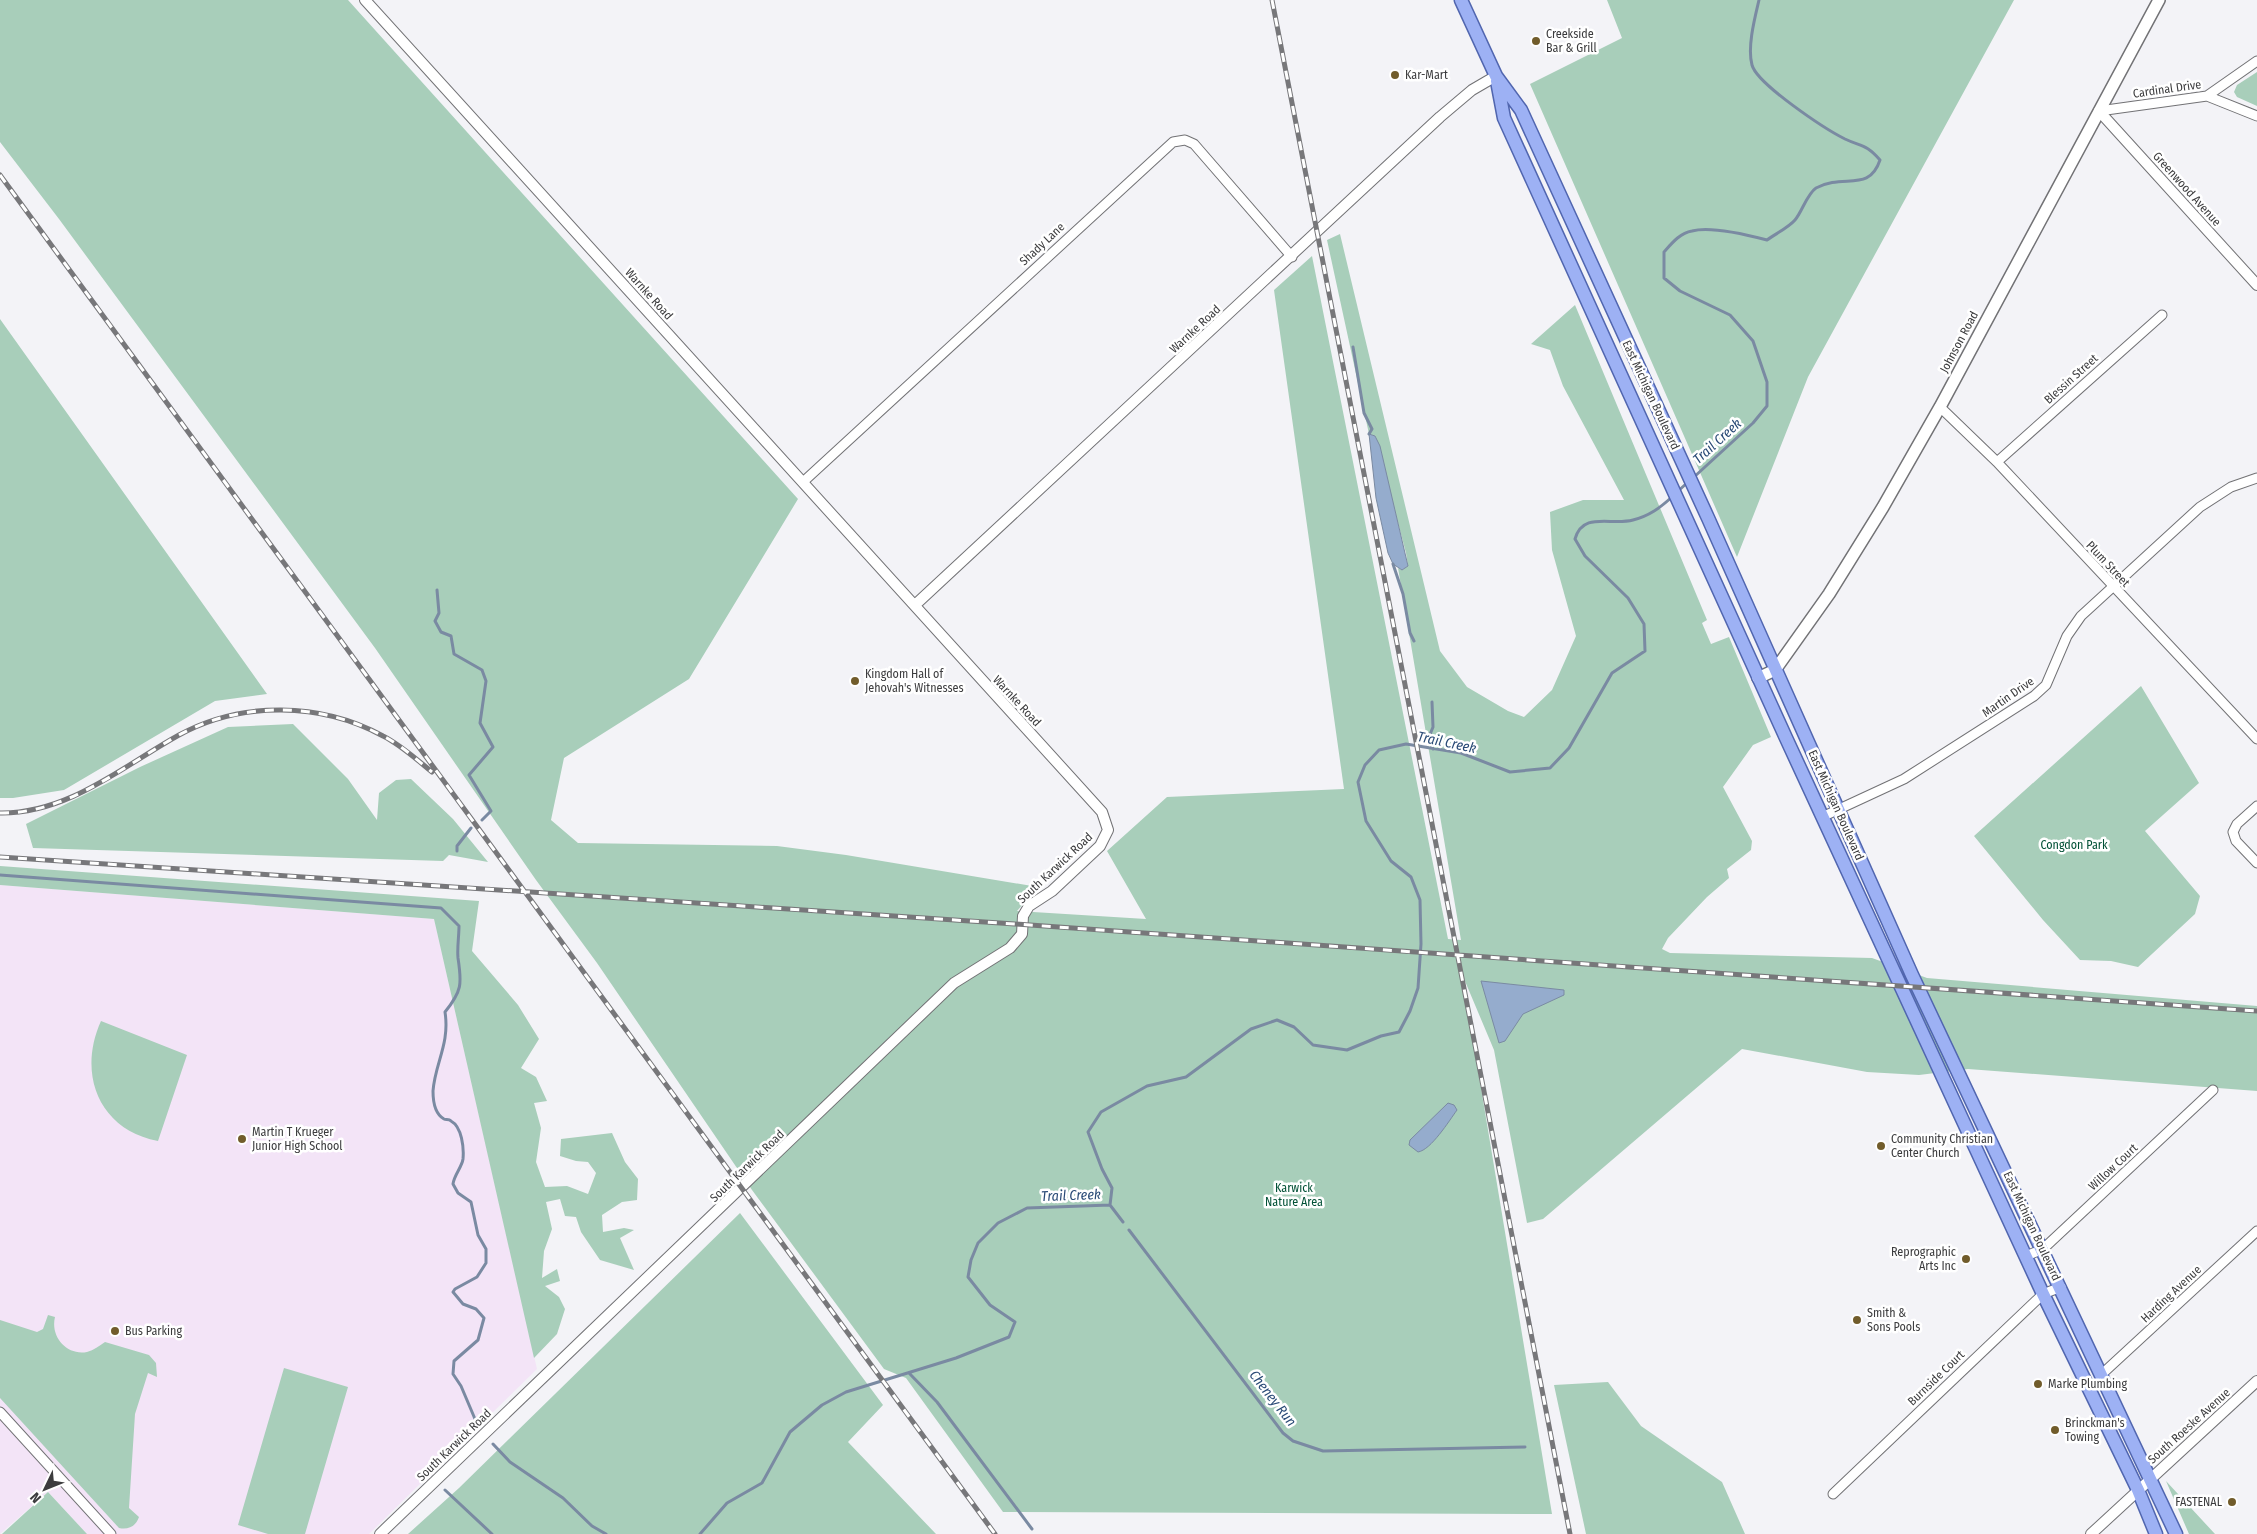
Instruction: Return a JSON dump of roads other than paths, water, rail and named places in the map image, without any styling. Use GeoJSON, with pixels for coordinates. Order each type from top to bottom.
{"type":"FeatureCollection","features":[{"type":"Feature","properties":{"kind":"main road","name":"East Michigan Boulevard"},"geometry":{"type":"LineString","coordinates":[[1461,0],[1496,76],[1521,110],[1708,518],[1912,975],[2044,1249],[2176,1534]]}},
{"type":"Feature","properties":{"kind":"main road","name":"Johnson Road"},"geometry":{"type":"LineString","coordinates":[[1775,670],[1847,566],[1883,507],[1940,406],[2158,0]]}},
{"type":"Feature","properties":{"kind":"main road","name":"East Michigan Boulevard"},"geometry":{"type":"LineString","coordinates":[[1496,76],[1504,118],[1692,534],[2043,1294],[2138,1490],[2156,1534]]}},
{"type":"Feature","properties":{"kind":"main road"},"geometry":{"type":"LineString","coordinates":[[1758,678],[1775,670]]}},
{"type":"Feature","properties":{"kind":"street","name":"Warnke Road"},"geometry":{"type":"LineString","coordinates":[[365,0],[1102,812]]}},
{"type":"Feature","properties":{"kind":"street","name":"Cardinal Drive"},"geometry":{"type":"LineString","coordinates":[[2099,111],[2207,96],[2257,61]]}},
{"type":"Feature","properties":{"kind":"street","name":"Warnke Road"},"geometry":{"type":"LineString","coordinates":[[915,606],[1440,117],[1472,90],[1496,76]]}},
{"type":"Feature","properties":{"kind":"street"},"geometry":{"type":"LineString","coordinates":[[2207,96],[2257,116]]}},
{"type":"Feature","properties":{"kind":"street","name":"Greenwood Avenue"},"geometry":{"type":"LineString","coordinates":[[2099,111],[2257,285]]}},
{"type":"Feature","properties":{"kind":"street","name":"Shady Lane"},"geometry":{"type":"LineString","coordinates":[[803,482],[1174,142],[1185,140],[1194,144],[1292,256]]}},
{"type":"Feature","properties":{"kind":"street","name":"Blessin Street"},"geometry":{"type":"LineString","coordinates":[[1997,462],[2162,315]]}},
{"type":"Feature","properties":{"kind":"street","name":"Plum Street"},"geometry":{"type":"LineString","coordinates":[[1940,406],[1997,462],[2112,587],[2257,739]]}},
{"type":"Feature","properties":{"kind":"street","name":"Martin Drive"},"geometry":{"type":"LineString","coordinates":[[1822,817],[1904,779],[2034,696],[2046,685],[2067,636],[2080,616],[2200,507],[2231,487],[2257,478]]}},
{"type":"Feature","properties":{"kind":"street"},"geometry":{"type":"LineString","coordinates":[[2257,806],[2237,824],[2233,832],[2236,841],[2257,863]]}},
{"type":"Feature","properties":{"kind":"street","name":"South Karwick Road"},"geometry":{"type":"LineString","coordinates":[[380,1534],[954,983],[1010,948],[1022,934],[1023,916],[1029,906],[1052,891],[1100,846],[1108,830],[1102,812]]}},
{"type":"Feature","properties":{"kind":"street","name":"Willow Court"},"geometry":{"type":"LineString","coordinates":[[2026,1256],[2044,1249],[2213,1090]]}},
{"type":"Feature","properties":{"kind":"street","name":"Harding Avenue"},"geometry":{"type":"LineString","coordinates":[[2102,1374],[2257,1231]]}},
{"type":"Feature","properties":{"kind":"street","name":"Burnside Court"},"geometry":{"type":"LineString","coordinates":[[1833,1494],[2043,1294],[2061,1287]]}},
{"type":"Feature","properties":{"kind":"street","name":"South Roeske Avenue"},"geometry":{"type":"LineString","coordinates":[[2091,1534],[2257,1380]]}},
{"type":"Feature","properties":{"kind":"street"},"geometry":{"type":"LineString","coordinates":[[0,1412],[111,1534]]}},
{"type":"Feature","properties":{"kind":"water"},"geometry":{"type":"Polygon","coordinates":[[[1369,434],[1375,436],[1380,446],[1408,566],[1402,570],[1393,564],[1388,553],[1376,498],[1369,434]]]}},
{"type":"Feature","properties":{"kind":"water"},"geometry":{"type":"Polygon","coordinates":[[[1481,981],[1564,990],[1564,995],[1523,1014],[1505,1041],[1499,1043],[1481,981]]]}},
{"type":"Feature","properties":{"kind":"water"},"geometry":{"type":"Polygon","coordinates":[[[1448,1103],[1454,1105],[1457,1110],[1434,1141],[1418,1152],[1409,1145],[1410,1140],[1448,1103]]]}},
{"type":"Feature","properties":{"kind":"waterway","name":"Trail Creek"},"geometry":{"type":"LineString","coordinates":[[1694,477],[1753,423],[1767,406],[1767,382],[1753,341],[1730,315],[1680,291],[1664,278],[1664,252],[1680,236],[1688,232],[1700,230],[1729,232],[1767,240],[1795,220],[1810,194],[1816,188],[1826,184],[1854,181],[1869,176],[1875,170],[1880,160],[1867,148],[1845,139],[1808,116],[1778,94],[1757,73],[1752,65],[1750,50],[1759,0]]}},
{"type":"Feature","properties":{"kind":"waterway"},"geometry":{"type":"LineString","coordinates":[[1353,347],[1364,413],[1372,429],[1369,434]]}},
{"type":"Feature","properties":{"kind":"waterway","name":"Trail Creek"},"geometry":{"type":"LineString","coordinates":[[1677,492],[1687,483]]}},
{"type":"Feature","properties":{"kind":"waterway","name":"Trail Creek"},"geometry":{"type":"LineString","coordinates":[[700,1534],[727,1503],[762,1483],[790,1432],[822,1405],[846,1392],[956,1358],[1009,1337],[1015,1322],[990,1305],[968,1277],[971,1260],[978,1243],[998,1223],[1027,1208],[1110,1205],[1112,1188],[1102,1169],[1088,1132],[1101,1112],[1147,1086],[1186,1077],[1251,1029],[1277,1020],[1294,1027],[1313,1045],[1347,1050],[1381,1036],[1399,1032],[1410,1011],[1418,988],[1421,944],[1420,900],[1411,877],[1391,861],[1366,821],[1358,782],[1365,765],[1379,750],[1406,744],[1461,753],[1510,772],[1550,768],[1569,748],[1612,673],[1645,651],[1644,624],[1628,598],[1585,556],[1575,539],[1579,530],[1591,522],[1625,521],[1639,518],[1654,511],[1673,496]]}},
{"type":"Feature","properties":{"kind":"waterway"},"geometry":{"type":"LineString","coordinates":[[1393,564],[1403,594],[1410,633],[1414,641]]}},
{"type":"Feature","properties":{"kind":"waterway"},"geometry":{"type":"LineString","coordinates":[[437,590],[439,613],[435,621],[441,632],[451,636],[454,654],[482,670],[486,681],[480,723],[493,747],[469,775],[491,811],[482,820]]}},
{"type":"Feature","properties":{"kind":"waterway"},"geometry":{"type":"LineString","coordinates":[[1432,702],[1433,727],[1429,737],[1433,749]]}},
{"type":"Feature","properties":{"kind":"waterway"},"geometry":{"type":"LineString","coordinates":[[457,851],[457,846],[471,828]]}},
{"type":"Feature","properties":{"kind":"waterway"},"geometry":{"type":"LineString","coordinates":[[0,875],[441,908],[459,926],[458,954],[460,981],[458,993],[445,1012],[446,1034],[434,1081],[433,1095],[438,1114],[455,1124],[460,1133],[463,1144],[463,1159],[453,1184],[458,1193],[471,1202],[478,1235],[486,1249],[486,1263],[477,1277],[453,1292],[463,1304],[476,1309],[484,1318],[478,1340],[454,1361],[453,1374],[461,1386],[475,1419]]}},
{"type":"Feature","properties":{"kind":"waterway","name":"Cheney Run"},"geometry":{"type":"LineString","coordinates":[[1110,1205],[1123,1222]]}},
{"type":"Feature","properties":{"kind":"waterway","name":"Cheney Run"},"geometry":{"type":"LineString","coordinates":[[1129,1230],[1283,1433],[1293,1441],[1323,1451],[1525,1447]]}},
{"type":"Feature","properties":{"kind":"waterway"},"geometry":{"type":"LineString","coordinates":[[909,1373],[937,1402],[1032,1529]]}},
{"type":"Feature","properties":{"kind":"waterway"},"geometry":{"type":"LineString","coordinates":[[493,1444],[510,1462],[563,1498],[592,1526],[606,1534]]}},
{"type":"Feature","properties":{"kind":"waterway"},"geometry":{"type":"LineString","coordinates":[[445,1490],[492,1534]]}},
{"type":"Feature","properties":{"kind":"railway"},"geometry":{"type":"LineString","coordinates":[[1272,0],[1570,1534]]}},
{"type":"Feature","properties":{"kind":"railway"},"geometry":{"type":"LineString","coordinates":[[0,175],[995,1534]]}},
{"type":"Feature","properties":{"kind":"railway"},"geometry":{"type":"LineString","coordinates":[[0,813],[25,811],[49,806],[72,797],[116,774],[179,735],[203,724],[228,716],[254,711],[308,712],[334,717],[359,725],[396,744],[432,772]]}},
{"type":"Feature","properties":{"kind":"railway"},"geometry":{"type":"LineString","coordinates":[[0,857],[1015,924],[2257,1011]]}},
{"type":"Feature","properties":{"kind":"place","name":"Creekside Bar & Grill"},"geometry":{"type":"Point","coordinates":[1536,41]}},
{"type":"Feature","properties":{"kind":"place","name":"Kar-Mart"},"geometry":{"type":"Point","coordinates":[1395,75]}},
{"type":"Feature","properties":{"kind":"place","name":"Kingdom Hall of Jehovah's Witnesses"},"geometry":{"type":"Point","coordinates":[855,681]}},
{"type":"Feature","properties":{"kind":"place","name":"Martin T Krueger Junior High School"},"geometry":{"type":"Point","coordinates":[242,1139]}},
{"type":"Feature","properties":{"kind":"place","name":"Community Christian Center Church"},"geometry":{"type":"Point","coordinates":[1881,1146]}},
{"type":"Feature","properties":{"kind":"place","name":"Reprographic Arts Inc"},"geometry":{"type":"Point","coordinates":[1966,1259]}},
{"type":"Feature","properties":{"kind":"place","name":"Smith & Sons Pools"},"geometry":{"type":"Point","coordinates":[1857,1320]}},
{"type":"Feature","properties":{"kind":"place","name":"Bus Parking"},"geometry":{"type":"Point","coordinates":[115,1331]}},
{"type":"Feature","properties":{"kind":"place","name":"Marke Plumbing"},"geometry":{"type":"Point","coordinates":[2038,1384]}},
{"type":"Feature","properties":{"kind":"place","name":"Brinckman's Towing"},"geometry":{"type":"Point","coordinates":[2055,1430]}},
{"type":"Feature","properties":{"kind":"place","name":"FASTENAL"},"geometry":{"type":"Point","coordinates":[2232,1502]}},
{"type":"Feature","properties":{"kind":"park label","name":"Congdon Park"},"geometry":{"type":"Point","coordinates":[2074,845]}},
{"type":"Feature","properties":{"kind":"park label","name":"Karwick Nature Area"},"geometry":{"type":"Point","coordinates":[1294,1195]}}]}
